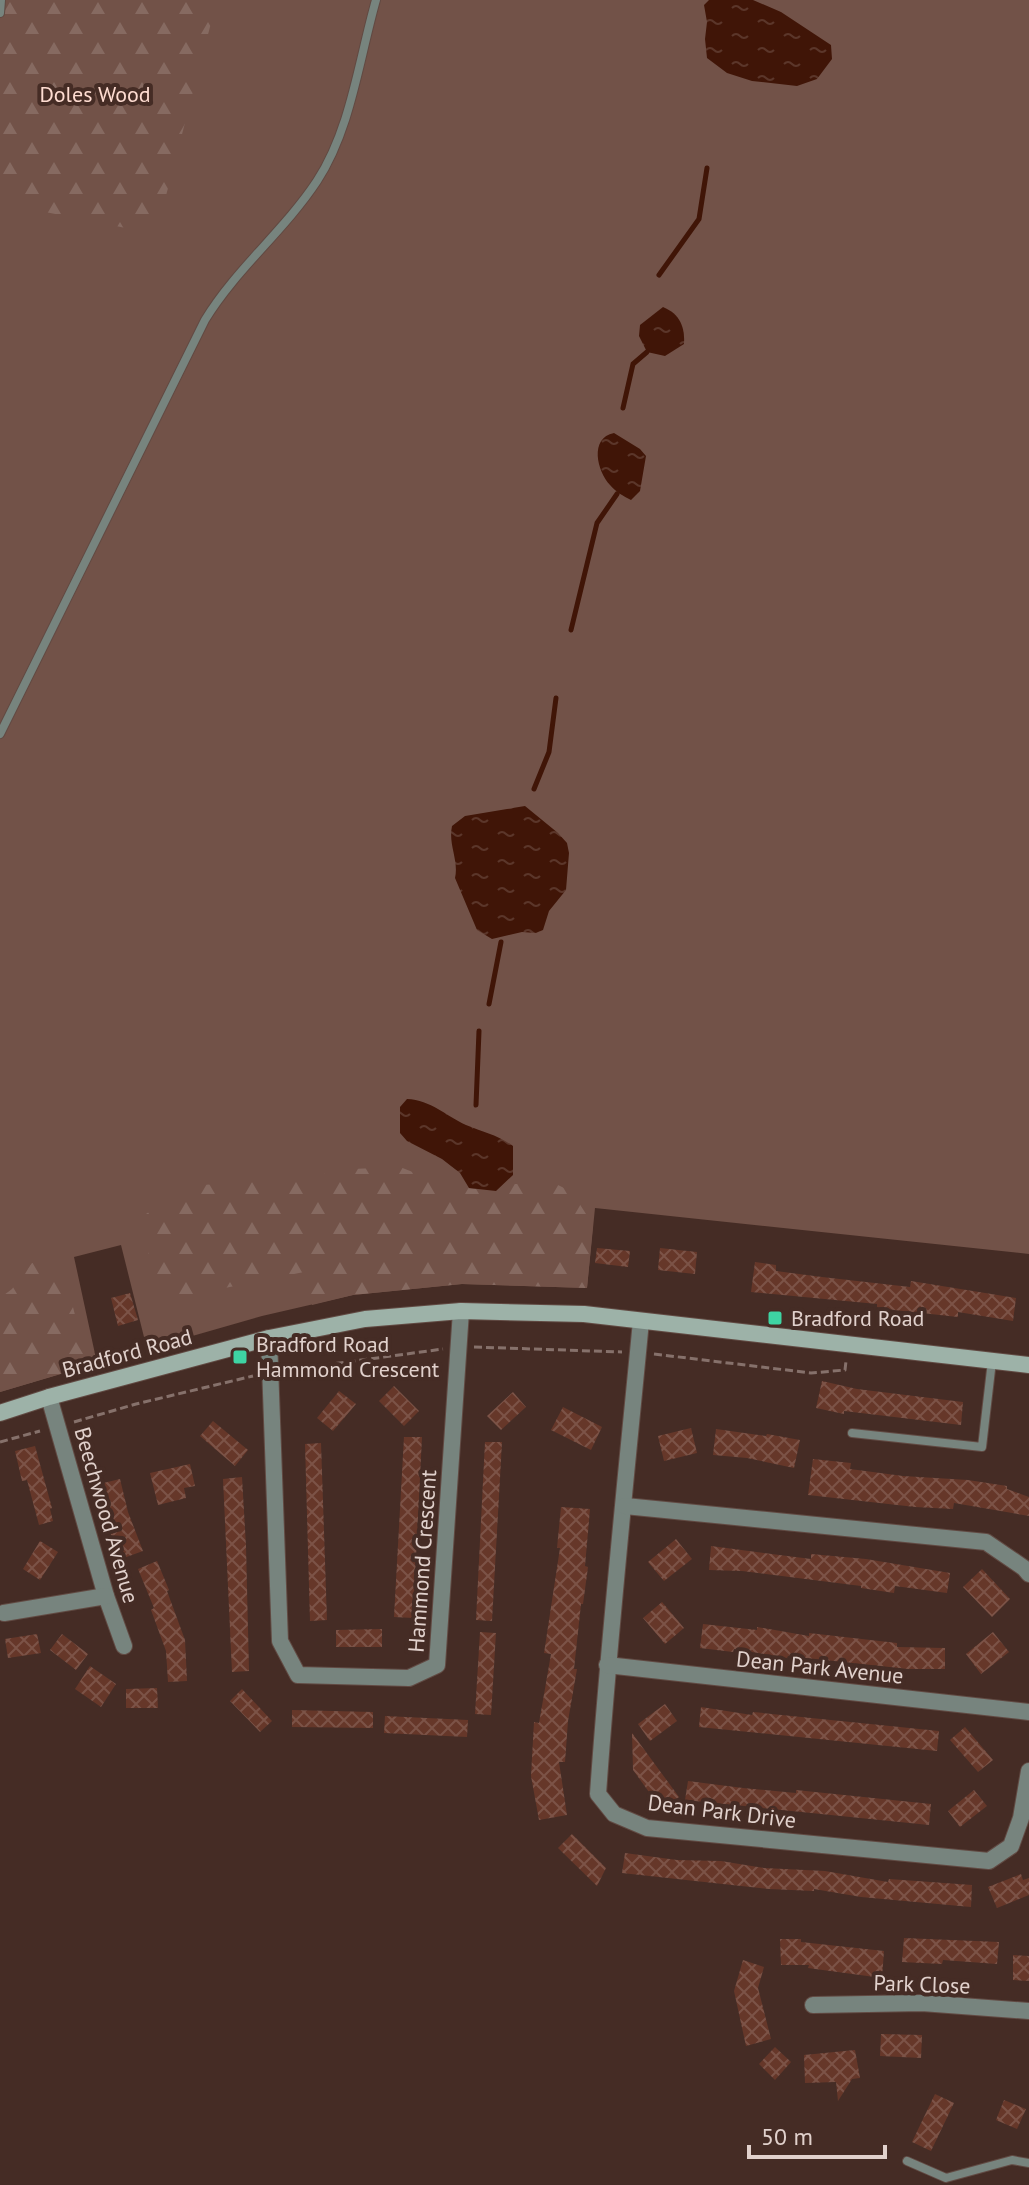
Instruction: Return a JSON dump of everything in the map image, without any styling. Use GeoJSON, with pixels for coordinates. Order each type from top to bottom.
{"type":"FeatureCollection","features":[{"type":"Feature","properties":{"kind":"main road","name":"Bradford Road"},"geometry":{"type":"LineString","coordinates":[[0,1413],[269,1338],[365,1319],[461,1311],[584,1314],[1029,1365]]}},
{"type":"Feature","properties":{"kind":"street","name":"Hammond Crescent"},"geometry":{"type":"LineString","coordinates":[[269,1338],[280,1641],[298,1675],[409,1678],[437,1665],[461,1311]]}},
{"type":"Feature","properties":{"kind":"street","name":"Dean Park Drive"},"geometry":{"type":"LineString","coordinates":[[641,1321],[607,1665],[598,1794],[614,1814],[647,1828],[989,1861],[1011,1846],[1021,1818],[1029,1771]]}},
{"type":"Feature","properties":{"kind":"street","name":"Beechwood Avenue"},"geometry":{"type":"LineString","coordinates":[[49,1397],[106,1596],[124,1646]]}},
{"type":"Feature","properties":{"kind":"street"},"geometry":{"type":"LineString","coordinates":[[625,1506],[986,1542],[1029,1574]]}},
{"type":"Feature","properties":{"kind":"street"},"geometry":{"type":"LineString","coordinates":[[4,1613],[106,1596]]}},
{"type":"Feature","properties":{"kind":"street","name":"Dean Park Avenue"},"geometry":{"type":"LineString","coordinates":[[607,1665],[1029,1712]]}},
{"type":"Feature","properties":{"kind":"street","name":"Park Close"},"geometry":{"type":"LineString","coordinates":[[813,2005],[922,2003],[1029,2011]]}},
{"type":"Feature","properties":{"kind":"lane"},"geometry":{"type":"LineString","coordinates":[[0,13],[1,0]]}},
{"type":"Feature","properties":{"kind":"lane"},"geometry":{"type":"LineString","coordinates":[[0,734],[205,320],[219,297],[302,201],[329,161],[348,106],[376,0]]}},
{"type":"Feature","properties":{"kind":"lane"},"geometry":{"type":"LineString","coordinates":[[852,1433],[982,1447],[992,1361]]}},
{"type":"Feature","properties":{"kind":"lane"},"geometry":{"type":"LineString","coordinates":[[907,2161],[946,2178],[1012,2160],[1029,2163]]}},
{"type":"Feature","properties":{"kind":"path"},"geometry":{"type":"LineString","coordinates":[[0,1442],[136,1404],[271,1372],[459,1347],[533,1347],[638,1353],[811,1373],[845,1370],[848,1346]]}},
{"type":"Feature","properties":{"kind":"green space"},"geometry":{"type":"Polygon","coordinates":[[[0,0],[1029,0],[1029,1254],[595,1208],[587,1288],[462,1284],[353,1295],[262,1316],[147,1349],[121,1245],[74,1257],[97,1363],[0,1392],[0,0]]]}},
{"type":"Feature","properties":{"kind":"green space","name":"Doles Wood"},"geometry":{"type":"Polygon","coordinates":[[[0,0],[217,0],[156,234],[20,207],[0,187],[0,0]]]}},
{"type":"Feature","properties":{"kind":"green space"},"geometry":{"type":"Polygon","coordinates":[[[400,1167],[448,1186],[496,1191],[503,1184],[556,1184],[572,1192],[593,1225],[587,1288],[462,1284],[353,1295],[312,1305],[304,1272],[160,1301],[140,1218],[170,1198],[201,1185],[290,1180],[352,1169],[400,1167]]]}},
{"type":"Feature","properties":{"kind":"green space"},"geometry":{"type":"Polygon","coordinates":[[[61,1260],[88,1366],[0,1392],[0,1298],[12,1289],[32,1263],[61,1260]]]}},
{"type":"Feature","properties":{"kind":"water"},"geometry":{"type":"Polygon","coordinates":[[[709,0],[753,0],[781,12],[831,45],[832,59],[817,79],[797,86],[752,81],[727,73],[707,58],[704,5],[709,0]]]}},
{"type":"Feature","properties":{"kind":"water"},"geometry":{"type":"Polygon","coordinates":[[[663,307],[677,317],[684,338],[684,344],[665,356],[647,352],[639,336],[640,325],[663,307]]]}},
{"type":"Feature","properties":{"kind":"water"},"geometry":{"type":"Polygon","coordinates":[[[614,433],[646,456],[640,491],[631,500],[610,485],[599,464],[601,441],[614,433]]]}},
{"type":"Feature","properties":{"kind":"water"},"geometry":{"type":"Polygon","coordinates":[[[525,806],[567,843],[566,890],[549,911],[543,930],[492,939],[477,930],[455,878],[452,826],[465,816],[525,806]]]}},
{"type":"Feature","properties":{"kind":"water"},"geometry":{"type":"Polygon","coordinates":[[[407,1099],[431,1105],[513,1146],[513,1175],[496,1191],[469,1188],[460,1173],[442,1159],[407,1141],[400,1133],[400,1107],[407,1099]]]}},
{"type":"Feature","properties":{"kind":"building"},"geometry":{"type":"Polygon","coordinates":[[[597,1248],[630,1251],[628,1267],[595,1263],[597,1248]]]}},
{"type":"Feature","properties":{"kind":"building"},"geometry":{"type":"Polygon","coordinates":[[[660,1248],[697,1252],[695,1274],[658,1270],[660,1248]]]}},
{"type":"Feature","properties":{"kind":"building"},"geometry":{"type":"Polygon","coordinates":[[[755,1262],[776,1265],[776,1271],[910,1287],[911,1281],[1016,1298],[1013,1321],[958,1312],[958,1317],[894,1310],[877,1307],[877,1304],[751,1292],[755,1262]]]}},
{"type":"Feature","properties":{"kind":"building"},"geometry":{"type":"Polygon","coordinates":[[[130,1293],[138,1320],[118,1326],[111,1298],[130,1293]]]}},
{"type":"Feature","properties":{"kind":"building"},"geometry":{"type":"Polygon","coordinates":[[[822,1381],[857,1389],[963,1402],[961,1425],[844,1411],[844,1414],[816,1408],[822,1381]]]}},
{"type":"Feature","properties":{"kind":"building"},"geometry":{"type":"Polygon","coordinates":[[[394,1386],[419,1411],[404,1426],[379,1401],[394,1386]]]}},
{"type":"Feature","properties":{"kind":"building"},"geometry":{"type":"Polygon","coordinates":[[[339,1391],[356,1404],[333,1431],[317,1418],[339,1391]]]}},
{"type":"Feature","properties":{"kind":"building"},"geometry":{"type":"Polygon","coordinates":[[[513,1392],[526,1407],[501,1430],[487,1416],[513,1392]]]}},
{"type":"Feature","properties":{"kind":"building"},"geometry":{"type":"Polygon","coordinates":[[[563,1407],[602,1427],[591,1450],[551,1430],[563,1407]]]}},
{"type":"Feature","properties":{"kind":"building"},"geometry":{"type":"Polygon","coordinates":[[[213,1421],[248,1450],[235,1466],[200,1436],[213,1421]]]}},
{"type":"Feature","properties":{"kind":"building"},"geometry":{"type":"Polygon","coordinates":[[[691,1428],[697,1453],[664,1461],[658,1436],[691,1428]]]}},
{"type":"Feature","properties":{"kind":"building"},"geometry":{"type":"Polygon","coordinates":[[[716,1429],[800,1440],[794,1468],[747,1458],[713,1455],[716,1429]]]}},
{"type":"Feature","properties":{"kind":"building"},"geometry":{"type":"Polygon","coordinates":[[[404,1437],[422,1437],[413,1618],[394,1617],[404,1437]]]}},
{"type":"Feature","properties":{"kind":"building"},"geometry":{"type":"Polygon","coordinates":[[[485,1442],[502,1442],[492,1621],[476,1620],[485,1442]]]}},
{"type":"Feature","properties":{"kind":"building"},"geometry":{"type":"Polygon","coordinates":[[[321,1443],[327,1620],[310,1621],[305,1444],[321,1443]]]}},
{"type":"Feature","properties":{"kind":"building"},"geometry":{"type":"Polygon","coordinates":[[[35,1446],[53,1521],[39,1525],[27,1480],[22,1481],[15,1451],[35,1446]]]}},
{"type":"Feature","properties":{"kind":"building"},"geometry":{"type":"Polygon","coordinates":[[[813,1459],[851,1463],[850,1469],[1007,1486],[1007,1489],[1029,1497],[1029,1516],[954,1503],[953,1509],[915,1507],[808,1495],[813,1459]]]}},
{"type":"Feature","properties":{"kind":"building"},"geometry":{"type":"Polygon","coordinates":[[[190,1464],[195,1486],[184,1488],[186,1498],[158,1505],[150,1473],[190,1464]]]}},
{"type":"Feature","properties":{"kind":"building"},"geometry":{"type":"Polygon","coordinates":[[[242,1477],[249,1671],[232,1672],[223,1479],[242,1477]]]}},
{"type":"Feature","properties":{"kind":"building"},"geometry":{"type":"Polygon","coordinates":[[[120,1479],[128,1512],[143,1551],[121,1559],[100,1508],[95,1485],[120,1479]]]}},
{"type":"Feature","properties":{"kind":"building"},"geometry":{"type":"Polygon","coordinates":[[[561,1507],[590,1509],[585,1566],[588,1567],[581,1604],[574,1669],[577,1669],[565,1762],[559,1762],[567,1815],[539,1820],[531,1776],[534,1722],[539,1723],[551,1654],[544,1653],[560,1548],[557,1548],[561,1507]]]}},
{"type":"Feature","properties":{"kind":"building"},"geometry":{"type":"Polygon","coordinates":[[[676,1539],[692,1559],[664,1581],[648,1562],[676,1539]]]}},
{"type":"Feature","properties":{"kind":"building"},"geometry":{"type":"Polygon","coordinates":[[[40,1541],[58,1552],[40,1580],[23,1569],[40,1541]]]}},
{"type":"Feature","properties":{"kind":"building"},"geometry":{"type":"Polygon","coordinates":[[[711,1546],[811,1559],[811,1554],[866,1559],[950,1573],[947,1593],[895,1586],[894,1593],[742,1571],[709,1570],[711,1546]]]}},
{"type":"Feature","properties":{"kind":"building"},"geometry":{"type":"Polygon","coordinates":[[[157,1561],[185,1640],[187,1681],[168,1682],[166,1651],[151,1610],[154,1608],[138,1569],[157,1561]]]}},
{"type":"Feature","properties":{"kind":"building"},"geometry":{"type":"Polygon","coordinates":[[[982,1569],[1010,1599],[992,1617],[963,1587],[982,1569]]]}},
{"type":"Feature","properties":{"kind":"building"},"geometry":{"type":"Polygon","coordinates":[[[662,1602],[684,1628],[665,1644],[643,1618],[662,1602]]]}},
{"type":"Feature","properties":{"kind":"building"},"geometry":{"type":"Polygon","coordinates":[[[703,1624],[897,1643],[897,1647],[945,1648],[945,1669],[908,1669],[787,1658],[734,1649],[733,1652],[700,1648],[703,1624]]]}},
{"type":"Feature","properties":{"kind":"building"},"geometry":{"type":"Polygon","coordinates":[[[382,1629],[382,1647],[336,1647],[336,1630],[382,1629]]]}},
{"type":"Feature","properties":{"kind":"building"},"geometry":{"type":"Polygon","coordinates":[[[480,1632],[496,1633],[491,1715],[475,1714],[480,1632]]]}},
{"type":"Feature","properties":{"kind":"building"},"geometry":{"type":"Polygon","coordinates":[[[993,1632],[1009,1652],[981,1674],[966,1654],[993,1632]]]}},
{"type":"Feature","properties":{"kind":"building"},"geometry":{"type":"Polygon","coordinates":[[[37,1634],[41,1653],[8,1658],[5,1639],[37,1634]]]}},
{"type":"Feature","properties":{"kind":"building"},"geometry":{"type":"Polygon","coordinates":[[[62,1634],[88,1654],[76,1670],[50,1650],[62,1634]]]}},
{"type":"Feature","properties":{"kind":"building"},"geometry":{"type":"Polygon","coordinates":[[[90,1666],[116,1684],[101,1707],[75,1689],[90,1666]]]}},
{"type":"Feature","properties":{"kind":"building"},"geometry":{"type":"Polygon","coordinates":[[[157,1688],[158,1708],[126,1708],[126,1689],[157,1688]]]}},
{"type":"Feature","properties":{"kind":"building"},"geometry":{"type":"Polygon","coordinates":[[[242,1689],[272,1721],[260,1732],[230,1701],[242,1689]]]}},
{"type":"Feature","properties":{"kind":"building"},"geometry":{"type":"Polygon","coordinates":[[[665,1704],[677,1721],[650,1741],[638,1724],[665,1704]]]}},
{"type":"Feature","properties":{"kind":"building"},"geometry":{"type":"Polygon","coordinates":[[[701,1707],[752,1715],[753,1712],[939,1731],[937,1751],[699,1727],[701,1707]]]}},
{"type":"Feature","properties":{"kind":"building"},"geometry":{"type":"Polygon","coordinates":[[[292,1710],[373,1712],[373,1728],[292,1727],[292,1710]]]}},
{"type":"Feature","properties":{"kind":"building"},"geometry":{"type":"Polygon","coordinates":[[[385,1716],[468,1720],[467,1737],[384,1733],[385,1716]]]}},
{"type":"Feature","properties":{"kind":"building"},"geometry":{"type":"Polygon","coordinates":[[[965,1727],[993,1760],[978,1772],[950,1740],[965,1727]]]}},
{"type":"Feature","properties":{"kind":"building"},"geometry":{"type":"Polygon","coordinates":[[[632,1733],[679,1797],[662,1810],[633,1770],[632,1733]]]}},
{"type":"Feature","properties":{"kind":"building"},"geometry":{"type":"Polygon","coordinates":[[[688,1781],[931,1804],[929,1825],[685,1800],[688,1781]]]}},
{"type":"Feature","properties":{"kind":"building"},"geometry":{"type":"Polygon","coordinates":[[[974,1790],[987,1806],[960,1827],[948,1811],[974,1790]]]}},
{"type":"Feature","properties":{"kind":"building"},"geometry":{"type":"Polygon","coordinates":[[[572,1834],[606,1868],[597,1886],[558,1848],[572,1834]]]}},
{"type":"Feature","properties":{"kind":"building"},"geometry":{"type":"Polygon","coordinates":[[[625,1853],[764,1868],[825,1871],[888,1882],[889,1879],[972,1885],[971,1907],[861,1897],[814,1889],[769,1889],[622,1873],[625,1853]]]}},
{"type":"Feature","properties":{"kind":"building"},"geometry":{"type":"Polygon","coordinates":[[[1021,1874],[1023,1880],[1029,1878],[1029,1895],[997,1908],[988,1887],[1021,1874]]]}},
{"type":"Feature","properties":{"kind":"building"},"geometry":{"type":"Polygon","coordinates":[[[904,1938],[999,1942],[997,1964],[943,1960],[942,1964],[902,1962],[904,1938]]]}},
{"type":"Feature","properties":{"kind":"building"},"geometry":{"type":"Polygon","coordinates":[[[780,1939],[801,1939],[801,1942],[884,1951],[882,1978],[808,1968],[809,1965],[781,1965],[780,1939]]]}},
{"type":"Feature","properties":{"kind":"building"},"geometry":{"type":"Polygon","coordinates":[[[1013,1955],[1029,1956],[1029,1981],[1013,1980],[1013,1955]]]}},
{"type":"Feature","properties":{"kind":"building"},"geometry":{"type":"Polygon","coordinates":[[[743,1960],[764,1967],[758,1988],[771,2039],[746,2046],[734,1991],[743,1960]]]}},
{"type":"Feature","properties":{"kind":"building"},"geometry":{"type":"Polygon","coordinates":[[[881,2034],[922,2035],[921,2058],[880,2056],[881,2034]]]}},
{"type":"Feature","properties":{"kind":"building"},"geometry":{"type":"Polygon","coordinates":[[[775,2047],[791,2062],[775,2080],[759,2064],[775,2047]]]}},
{"type":"Feature","properties":{"kind":"building"},"geometry":{"type":"Polygon","coordinates":[[[855,2050],[860,2078],[852,2079],[838,2101],[836,2082],[805,2083],[804,2055],[855,2050]]]}},
{"type":"Feature","properties":{"kind":"building"},"geometry":{"type":"Polygon","coordinates":[[[935,2094],[954,2103],[931,2151],[912,2142],[935,2094]]]}},
{"type":"Feature","properties":{"kind":"building"},"geometry":{"type":"Polygon","coordinates":[[[1004,2100],[1026,2109],[1017,2129],[996,2120],[1004,2100]]]}},
{"type":"Feature","properties":{"kind":"waterway"},"geometry":{"type":"LineString","coordinates":[[659,275],[699,219],[707,168]]}},
{"type":"Feature","properties":{"kind":"waterway"},"geometry":{"type":"LineString","coordinates":[[623,408],[633,364],[647,352]]}},
{"type":"Feature","properties":{"kind":"waterway"},"geometry":{"type":"LineString","coordinates":[[571,630],[597,523],[617,494]]}},
{"type":"Feature","properties":{"kind":"waterway"},"geometry":{"type":"LineString","coordinates":[[534,789],[549,752],[556,698]]}},
{"type":"Feature","properties":{"kind":"waterway"},"geometry":{"type":"LineString","coordinates":[[489,1004],[501,942]]}},
{"type":"Feature","properties":{"kind":"waterway"},"geometry":{"type":"LineString","coordinates":[[476,1105],[479,1031]]}},
{"type":"Feature","properties":{"kind":"place","name":"Bradford Road"},"geometry":{"type":"Point","coordinates":[775,1318]}},
{"type":"Feature","properties":{"kind":"place","name":"Bradford Road Hammond Crescent"},"geometry":{"type":"Point","coordinates":[240,1357]}}]}
